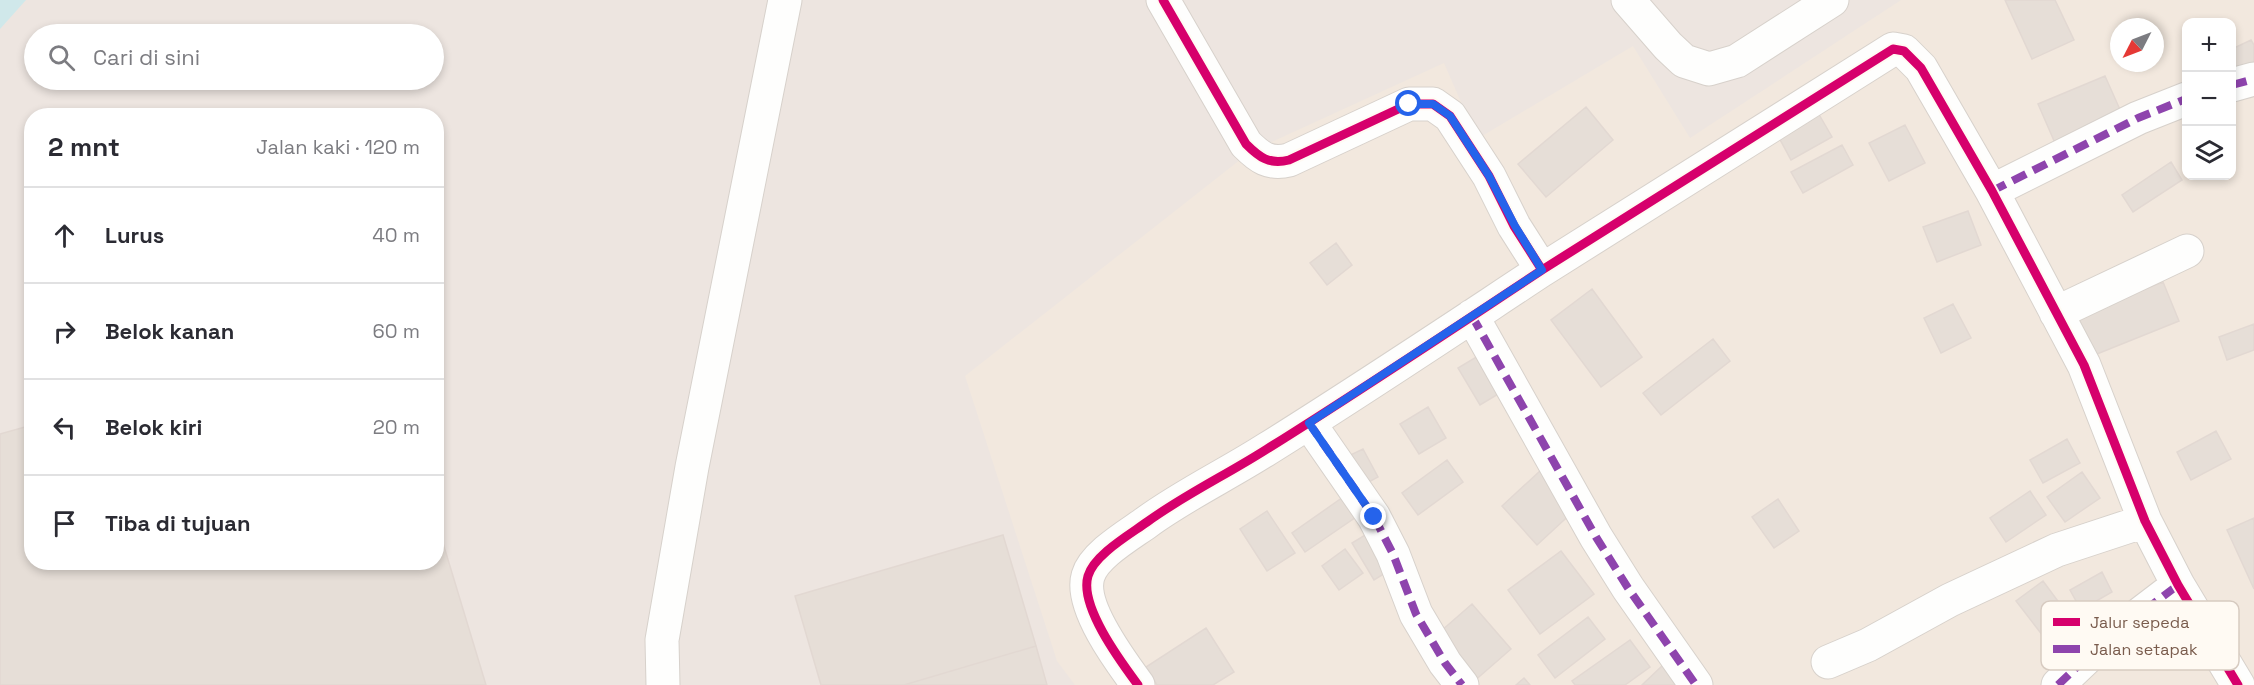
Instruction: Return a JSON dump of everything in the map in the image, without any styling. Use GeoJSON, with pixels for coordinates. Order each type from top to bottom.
{"type":"FeatureCollection","features":[{"type":"Feature","properties":{"kind":"street"},"geometry":{"type":"LineString","coordinates":[[663,685],[662,640],[692,466],[785,0]]}},
{"type":"Feature","properties":{"kind":"street"},"geometry":{"type":"LineString","coordinates":[[1163,0],[1246,144],[1262,159],[1278,163],[1289,160],[1409,104],[1422,102],[1441,108],[1461,131],[1542,270]]}},
{"type":"Feature","properties":{"kind":"street"},"geometry":{"type":"LineString","coordinates":[[1628,0],[1668,46],[1684,60],[1709,69],[1737,61],[1832,0]]}},
{"type":"Feature","properties":{"kind":"street"},"geometry":{"type":"LineString","coordinates":[[1138,685],[1100,629],[1092,609],[1086,581],[1092,566],[1101,556],[1149,520],[1309,423],[1542,270],[1893,49],[1904,51],[1921,68],[1992,191],[2084,365],[2145,521],[2188,601]]}},
{"type":"Feature","properties":{"kind":"street"},"geometry":{"type":"LineString","coordinates":[[2236,84],[2254,79]]}},
{"type":"Feature","properties":{"kind":"street"},"geometry":{"type":"LineString","coordinates":[[1992,191],[2138,118],[2182,101]]}},
{"type":"Feature","properties":{"kind":"street"},"geometry":{"type":"LineString","coordinates":[[2056,313],[2187,251]]}},
{"type":"Feature","properties":{"kind":"street"},"geometry":{"type":"LineString","coordinates":[[1472,316],[1596,537],[1628,588],[1696,685]]}},
{"type":"Feature","properties":{"kind":"street"},"geometry":{"type":"LineString","coordinates":[[1309,423],[1374,517],[1393,554],[1416,614],[1445,663],[1462,685]]}},
{"type":"Feature","properties":{"kind":"street"},"geometry":{"type":"LineString","coordinates":[[1828,662],[1868,645],[1950,600],[2057,550],[2145,521]]}},
{"type":"Feature","properties":{"kind":"street"},"geometry":{"type":"LineString","coordinates":[[2157,601],[2178,585]]}},
{"type":"Feature","properties":{"kind":"street"},"geometry":{"type":"LineString","coordinates":[[2058,685],[2074,670]]}},
{"type":"Feature","properties":{"kind":"street"},"geometry":{"type":"LineString","coordinates":[[2229,670],[2238,685]]}},
{"type":"Feature","properties":{"kind":"shaded area"},"geometry":{"type":"Polygon","coordinates":[[[0,0],[2254,0],[2254,685],[0,685],[0,0]]]}},
{"type":"Feature","properties":{"kind":"shaded area"},"geometry":{"type":"Polygon","coordinates":[[[0,0],[1901,0],[1690,138],[1633,46],[1477,139],[1444,63],[1250,152],[965,376],[1057,661],[1075,685],[0,685],[0,0]]]}},
{"type":"Feature","properties":{"kind":"water"},"geometry":{"type":"Polygon","coordinates":[[[0,0],[26,0],[0,29],[0,0]]]}},
{"type":"Feature","properties":{"kind":"building"},"geometry":{"type":"Polygon","coordinates":[[[2005,0],[2055,0],[2074,40],[2032,59],[2005,0]]]}},
{"type":"Feature","properties":{"kind":"building"},"geometry":{"type":"Polygon","coordinates":[[[2251,40],[2254,45],[2254,72],[2236,80],[2236,72],[2236,47],[2251,40]]]}},
{"type":"Feature","properties":{"kind":"building"},"geometry":{"type":"Polygon","coordinates":[[[2105,76],[2122,114],[2055,143],[2038,104],[2105,76]]]}},
{"type":"Feature","properties":{"kind":"building"},"geometry":{"type":"Polygon","coordinates":[[[1586,107],[1613,140],[1546,197],[1518,164],[1586,107]]]}},
{"type":"Feature","properties":{"kind":"building"},"geometry":{"type":"Polygon","coordinates":[[[1817,111],[1832,137],[1791,160],[1777,134],[1817,111]]]}},
{"type":"Feature","properties":{"kind":"building"},"geometry":{"type":"Polygon","coordinates":[[[1905,125],[1925,163],[1889,181],[1869,143],[1905,125]]]}},
{"type":"Feature","properties":{"kind":"building"},"geometry":{"type":"Polygon","coordinates":[[[1842,145],[1853,165],[1803,193],[1791,172],[1842,145]]]}},
{"type":"Feature","properties":{"kind":"building"},"geometry":{"type":"Polygon","coordinates":[[[2171,162],[2182,180],[2133,212],[2122,195],[2171,162]]]}},
{"type":"Feature","properties":{"kind":"building"},"geometry":{"type":"Polygon","coordinates":[[[1968,211],[1981,245],[1937,262],[1923,227],[1968,211]]]}},
{"type":"Feature","properties":{"kind":"building"},"geometry":{"type":"Polygon","coordinates":[[[1336,243],[1352,265],[1327,285],[1310,263],[1336,243]]]}},
{"type":"Feature","properties":{"kind":"building"},"geometry":{"type":"Polygon","coordinates":[[[2163,282],[2179,321],[2092,356],[2076,316],[2163,282]]]}},
{"type":"Feature","properties":{"kind":"building"},"geometry":{"type":"Polygon","coordinates":[[[1592,289],[1642,357],[1601,387],[1551,320],[1592,289]]]}},
{"type":"Feature","properties":{"kind":"building"},"geometry":{"type":"Polygon","coordinates":[[[1953,304],[1971,338],[1941,353],[1924,318],[1953,304]]]}},
{"type":"Feature","properties":{"kind":"building"},"geometry":{"type":"Polygon","coordinates":[[[2254,324],[2254,350],[2227,360],[2219,337],[2254,324]]]}},
{"type":"Feature","properties":{"kind":"building"},"geometry":{"type":"Polygon","coordinates":[[[1713,339],[1730,361],[1661,415],[1643,393],[1713,339]]]}},
{"type":"Feature","properties":{"kind":"building"},"geometry":{"type":"Polygon","coordinates":[[[1483,353],[1505,390],[1480,405],[1458,368],[1483,353]]]}},
{"type":"Feature","properties":{"kind":"building"},"geometry":{"type":"Polygon","coordinates":[[[1428,407],[1446,438],[1419,454],[1400,424],[1428,407]]]}},
{"type":"Feature","properties":{"kind":"building"},"geometry":{"type":"Polygon","coordinates":[[[24,427],[24,570],[444,570],[444,546],[486,685],[0,685],[0,434],[24,427]]]}},
{"type":"Feature","properties":{"kind":"building"},"geometry":{"type":"Polygon","coordinates":[[[2216,431],[2231,459],[2191,480],[2177,452],[2216,431]]]}},
{"type":"Feature","properties":{"kind":"building"},"geometry":{"type":"Polygon","coordinates":[[[2067,439],[2080,463],[2043,483],[2030,460],[2067,439]]]}},
{"type":"Feature","properties":{"kind":"building"},"geometry":{"type":"Polygon","coordinates":[[[1363,449],[1378,477],[1356,489],[1340,460],[1363,449]]]}},
{"type":"Feature","properties":{"kind":"building"},"geometry":{"type":"Polygon","coordinates":[[[1447,460],[1463,482],[1418,515],[1402,493],[1447,460]]]}},
{"type":"Feature","properties":{"kind":"building"},"geometry":{"type":"Polygon","coordinates":[[[1541,470],[1576,509],[1537,545],[1502,506],[1541,470]]]}},
{"type":"Feature","properties":{"kind":"building"},"geometry":{"type":"Polygon","coordinates":[[[2082,472],[2100,498],[2065,522],[2047,497],[2082,472]]]}},
{"type":"Feature","properties":{"kind":"building"},"geometry":{"type":"Polygon","coordinates":[[[2030,491],[2046,515],[2006,542],[1990,518],[2030,491]]]}},
{"type":"Feature","properties":{"kind":"building"},"geometry":{"type":"Polygon","coordinates":[[[1346,495],[1359,515],[1305,552],[1292,533],[1346,495]]]}},
{"type":"Feature","properties":{"kind":"building"},"geometry":{"type":"Polygon","coordinates":[[[1778,499],[1799,531],[1774,548],[1752,517],[1778,499]]]}},
{"type":"Feature","properties":{"kind":"building"},"geometry":{"type":"Polygon","coordinates":[[[1267,511],[1295,553],[1267,571],[1240,529],[1267,511]]]}},
{"type":"Feature","properties":{"kind":"building"},"geometry":{"type":"Polygon","coordinates":[[[2254,518],[2254,589],[2227,530],[2254,518]]]}},
{"type":"Feature","properties":{"kind":"building"},"geometry":{"type":"Polygon","coordinates":[[[1370,532],[1392,569],[1374,580],[1352,543],[1370,532]]]}},
{"type":"Feature","properties":{"kind":"building"},"geometry":{"type":"Polygon","coordinates":[[[1003,535],[1036,646],[904,685],[821,685],[795,596],[1003,535]]]}},
{"type":"Feature","properties":{"kind":"building"},"geometry":{"type":"Polygon","coordinates":[[[1345,549],[1363,573],[1339,590],[1322,566],[1345,549]]]}},
{"type":"Feature","properties":{"kind":"building"},"geometry":{"type":"Polygon","coordinates":[[[1561,551],[1594,594],[1540,634],[1508,590],[1561,551]]]}},
{"type":"Feature","properties":{"kind":"building"},"geometry":{"type":"Polygon","coordinates":[[[2102,572],[2112,592],[2096,601],[2076,601],[2070,590],[2102,572]]]}},
{"type":"Feature","properties":{"kind":"building"},"geometry":{"type":"Polygon","coordinates":[[[2043,581],[2058,601],[2041,601],[2041,633],[2016,601],[2043,581]]]}},
{"type":"Feature","properties":{"kind":"building"},"geometry":{"type":"Polygon","coordinates":[[[1472,604],[1511,649],[1472,683],[1433,638],[1472,604]]]}},
{"type":"Feature","properties":{"kind":"building"},"geometry":{"type":"Polygon","coordinates":[[[1588,617],[1605,639],[1555,678],[1538,655],[1588,617]]]}},
{"type":"Feature","properties":{"kind":"building"},"geometry":{"type":"Polygon","coordinates":[[[1206,628],[1234,672],[1213,685],[1157,685],[1146,667],[1206,628]]]}},
{"type":"Feature","properties":{"kind":"building"},"geometry":{"type":"Polygon","coordinates":[[[1630,640],[1650,667],[1625,685],[1575,685],[1572,681],[1630,640]]]}},
{"type":"Feature","properties":{"kind":"building"},"geometry":{"type":"Polygon","coordinates":[[[1036,646],[1047,685],[904,685],[1036,646]]]}},
{"type":"Feature","properties":{"kind":"building"},"geometry":{"type":"Polygon","coordinates":[[[1664,664],[1684,685],[1642,685],[1664,664]]]}},
{"type":"Feature","properties":{"kind":"building"},"geometry":{"type":"Polygon","coordinates":[[[1524,678],[1530,685],[1516,685],[1524,678]]]}},
{"type":"Feature","properties":{"kind":"marked path"},"geometry":{"type":"LineString","coordinates":[[2236,84],[2254,79]]}},
{"type":"Feature","properties":{"kind":"marked path"},"geometry":{"type":"LineString","coordinates":[[1992,191],[2138,118],[2182,101]]}},
{"type":"Feature","properties":{"kind":"marked path"},"geometry":{"type":"LineString","coordinates":[[1472,316],[1596,537],[1628,588],[1696,685]]}},
{"type":"Feature","properties":{"kind":"marked path"},"geometry":{"type":"LineString","coordinates":[[1309,423],[1374,517],[1393,554],[1416,614],[1445,663],[1462,685]]}},
{"type":"Feature","properties":{"kind":"marked path"},"geometry":{"type":"LineString","coordinates":[[2157,601],[2178,585]]}},
{"type":"Feature","properties":{"kind":"marked path"},"geometry":{"type":"LineString","coordinates":[[2058,685],[2074,670]]}},
{"type":"Feature","properties":{"kind":"cycle path"},"geometry":{"type":"LineString","coordinates":[[1163,0],[1246,144],[1265,159],[1289,160],[1409,104],[1433,104],[1450,116],[1489,176],[1514,226],[1542,270],[1893,49],[1904,51],[1921,68],[1992,191],[2084,365],[2145,521],[2188,601]]}},
{"type":"Feature","properties":{"kind":"cycle path"},"geometry":{"type":"LineString","coordinates":[[1138,685],[1095,618],[1087,588],[1088,576],[1097,561],[1113,546],[1161,512],[1302,427],[1542,270]]}},
{"type":"Feature","properties":{"kind":"cycle path"},"geometry":{"type":"LineString","coordinates":[[2229,670],[2238,685]]}},
{"type":"Feature","properties":{"kind":"route"},"geometry":{"type":"LineString","coordinates":[[1374,517],[1309,423],[1542,270],[1515,226],[1489,176],[1450,116],[1433,104],[1422,102],[1409,104]]}}]}
